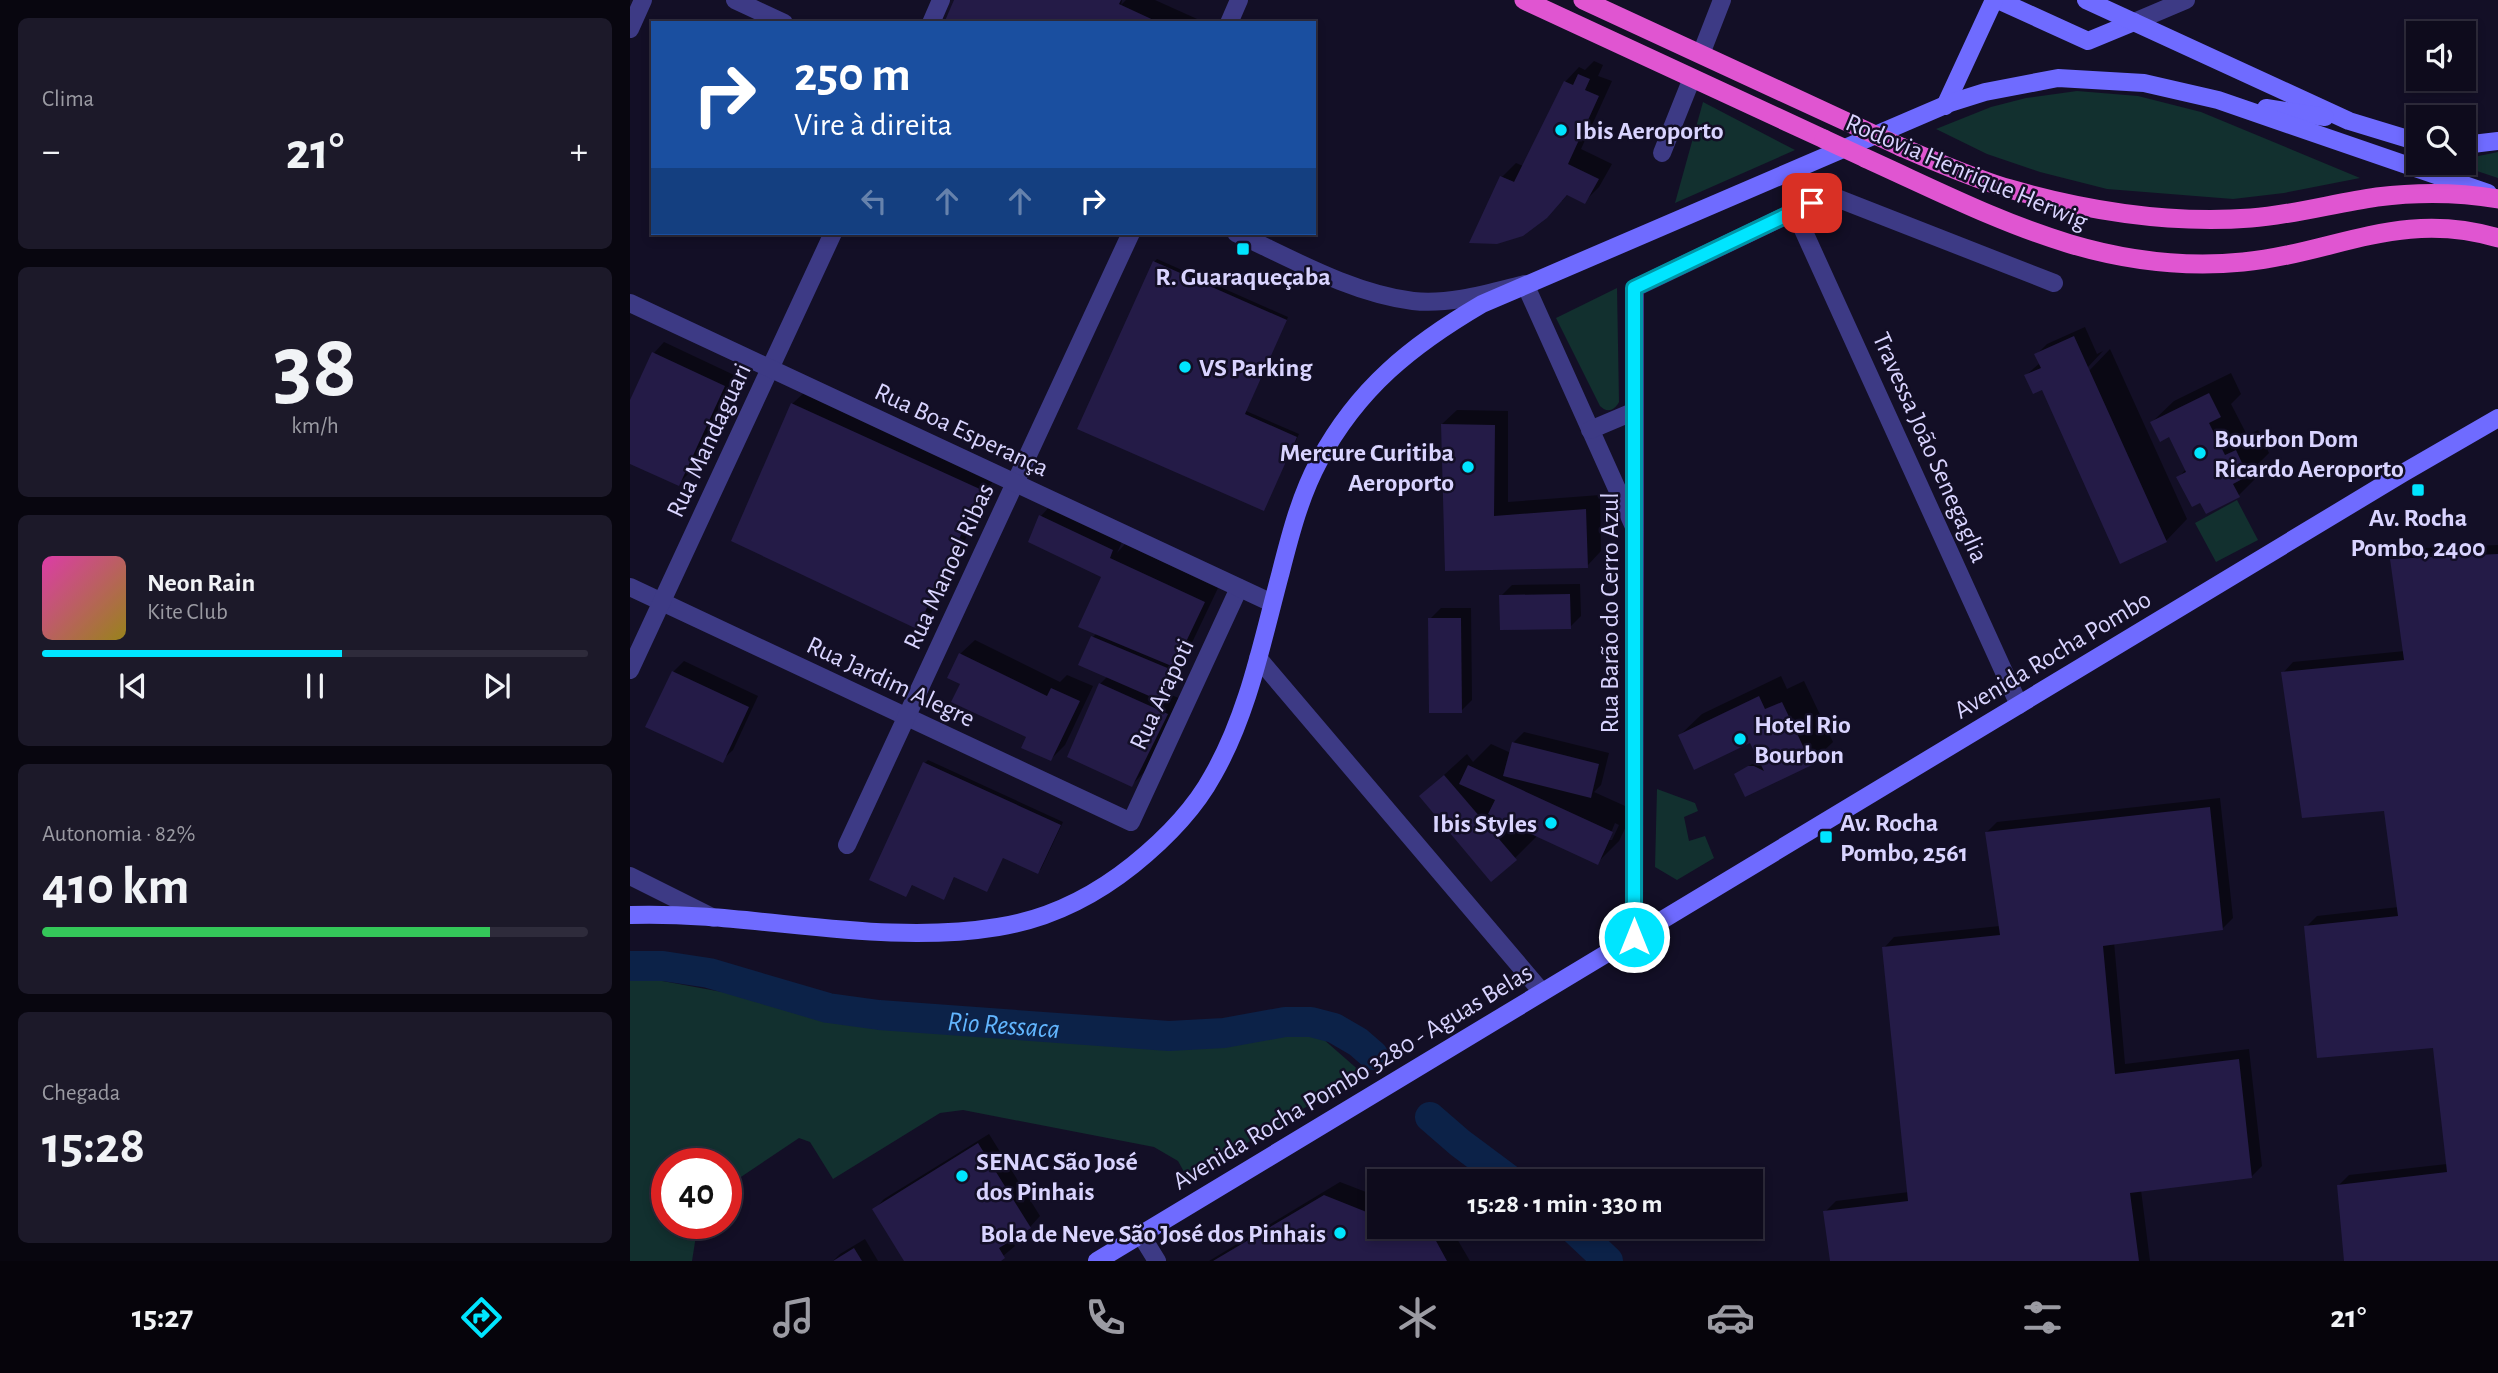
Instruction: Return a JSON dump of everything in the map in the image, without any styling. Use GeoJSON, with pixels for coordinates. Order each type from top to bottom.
{"type":"FeatureCollection","features":[{"type":"Feature","properties":{"kind":"highway","name":"Rodovia Henrique Herwig"},"geometry":{"type":"LineString","coordinates":[[1524,0],[1865,158],[2033,232],[2085,250],[2146,261],[2183,264],[2244,262],[2375,233],[2431,227],[2457,229],[2498,238]]}},
{"type":"Feature","properties":{"kind":"highway","name":"Rodovia Henrique Herwig"},"geometry":{"type":"LineString","coordinates":[[1583,0],[1900,147],[2009,188],[2091,207],[2174,219],[2253,218],[2377,197],[2418,193],[2498,197]]}},
{"type":"Feature","properties":{"kind":"main road"},"geometry":{"type":"LineString","coordinates":[[2085,0],[2349,121],[2406,138]]}},
{"type":"Feature","properties":{"kind":"main road"},"geometry":{"type":"LineString","coordinates":[[1945,106],[2002,1],[2088,41],[2134,22]]}},
{"type":"Feature","properties":{"kind":"main road"},"geometry":{"type":"LineString","coordinates":[[630,915],[714,918],[906,934],[957,932],[1000,927],[1041,917],[1073,904],[1112,882],[1172,830],[1214,775],[1246,700],[1293,528],[1317,464],[1336,430],[1380,378],[1406,354],[1446,325],[1482,304],[1945,106],[1985,92],[2058,78],[2144,83],[2218,100],[2498,197]]}},
{"type":"Feature","properties":{"kind":"main road"},"geometry":{"type":"LineString","coordinates":[[2218,100],[2349,121]]}},
{"type":"Feature","properties":{"kind":"main road"},"geometry":{"type":"LineString","coordinates":[[2476,144],[2498,141]]}},
{"type":"Feature","properties":{"kind":"main road","name":"Avenida Rocha Pombo"},"geometry":{"type":"LineString","coordinates":[[1634,937],[2498,418]]}},
{"type":"Feature","properties":{"kind":"main road","name":"Avenida Rocha Pombo 3280 - Aguas Belas"},"geometry":{"type":"LineString","coordinates":[[1097,1261],[1634,937]]}},
{"type":"Feature","properties":{"kind":"street"},"geometry":{"type":"LineString","coordinates":[[630,29],[643,0]]}},
{"type":"Feature","properties":{"kind":"street"},"geometry":{"type":"LineString","coordinates":[[735,0],[780,21]]}},
{"type":"Feature","properties":{"kind":"street"},"geometry":{"type":"LineString","coordinates":[[932,21],[942,0]]}},
{"type":"Feature","properties":{"kind":"street"},"geometry":{"type":"LineString","coordinates":[[1230,21],[1239,0]]}},
{"type":"Feature","properties":{"kind":"street"},"geometry":{"type":"LineString","coordinates":[[1700,54],[1722,0]]}},
{"type":"Feature","properties":{"kind":"street"},"geometry":{"type":"LineString","coordinates":[[2134,22],[2186,0]]}},
{"type":"Feature","properties":{"kind":"street"},"geometry":{"type":"LineString","coordinates":[[1662,152],[1692,78]]}},
{"type":"Feature","properties":{"kind":"street"},"geometry":{"type":"LineString","coordinates":[[1795,212],[1829,195],[2054,283]]}},
{"type":"Feature","properties":{"kind":"street","name":"Rua Barão do Cerro Azul"},"geometry":{"type":"LineString","coordinates":[[1634,937],[1634,288],[1795,212]]}},
{"type":"Feature","properties":{"kind":"street","name":"Travessa João Senegaglia"},"geometry":{"type":"LineString","coordinates":[[1795,212],[2019,705]]}},
{"type":"Feature","properties":{"kind":"street","name":"Rua Mandaguari"},"geometry":{"type":"LineString","coordinates":[[630,670],[832,235]]}},
{"type":"Feature","properties":{"kind":"street","name":"Rua Manoel Ribas"},"geometry":{"type":"LineString","coordinates":[[847,845],[1130,235]]}},
{"type":"Feature","properties":{"kind":"street"},"geometry":{"type":"LineString","coordinates":[[1240,235],[1352,285],[1415,301],[1475,296],[1525,284],[1635,529]]}},
{"type":"Feature","properties":{"kind":"street","name":"Rua Boa Esperança"},"geometry":{"type":"LineString","coordinates":[[630,303],[1272,603]]}},
{"type":"Feature","properties":{"kind":"street"},"geometry":{"type":"LineString","coordinates":[[1590,430],[1635,411]]}},
{"type":"Feature","properties":{"kind":"street","name":"Rua Jardim Alegre"},"geometry":{"type":"LineString","coordinates":[[630,587],[1131,822]]}},
{"type":"Feature","properties":{"kind":"street","name":"Rua Arapoti"},"geometry":{"type":"LineString","coordinates":[[1131,822],[1239,588]]}},
{"type":"Feature","properties":{"kind":"street"},"geometry":{"type":"LineString","coordinates":[[1258,658],[1542,992]]}},
{"type":"Feature","properties":{"kind":"street"},"geometry":{"type":"LineString","coordinates":[[630,876],[714,918]]}},
{"type":"Feature","properties":{"kind":"street"},"geometry":{"type":"LineString","coordinates":[[1141,1235],[1157,1261]]}},
{"type":"Feature","properties":{"kind":"green space"},"geometry":{"type":"Polygon","coordinates":[[[2077,91],[2138,96],[2201,112],[2360,178],[2284,193],[2233,199],[2107,189],[2040,172],[1987,154],[1936,129],[1991,107],[2026,98],[2077,91]]]}},
{"type":"Feature","properties":{"kind":"green space"},"geometry":{"type":"Polygon","coordinates":[[[1703,102],[1795,150],[1675,203],[1703,102]]]}},
{"type":"Feature","properties":{"kind":"green space"},"geometry":{"type":"Polygon","coordinates":[[[2498,152],[2498,178],[2476,171],[2476,157],[2498,152]]]}},
{"type":"Feature","properties":{"kind":"green space"},"geometry":{"type":"Polygon","coordinates":[[[1617,288],[1619,402],[1613,409],[1608,410],[1600,406],[1556,318],[1617,288]]]}},
{"type":"Feature","properties":{"kind":"green space"},"geometry":{"type":"Polygon","coordinates":[[[2237,500],[2258,540],[2216,562],[2195,523],[2237,500]]]}},
{"type":"Feature","properties":{"kind":"green space"},"geometry":{"type":"Polygon","coordinates":[[[1657,789],[1695,803],[1698,811],[1684,817],[1689,841],[1705,836],[1714,858],[1677,880],[1655,867],[1657,789]]]}},
{"type":"Feature","properties":{"kind":"green space"},"geometry":{"type":"Polygon","coordinates":[[[630,975],[771,1001],[860,1023],[1165,1044],[1210,1042],[1299,1029],[1322,1038],[1362,1073],[1188,1179],[1178,1161],[1154,1147],[963,1110],[940,1113],[833,1179],[810,1142],[799,1138],[742,1176],[742,1148],[651,1148],[651,1239],[695,1239],[692,1261],[630,1261],[630,975]]]}},
{"type":"Feature","properties":{"kind":"building"},"geometry":{"type":"Polygon","coordinates":[[[954,0],[1121,0],[1119,4],[1156,21],[945,21],[954,0]]]}},
{"type":"Feature","properties":{"kind":"building","name":"Ibis Aeroporto"},"geometry":{"type":"Polygon","coordinates":[[[1578,74],[1590,79],[1585,90],[1599,96],[1568,164],[1599,179],[1585,204],[1567,195],[1547,218],[1523,236],[1497,244],[1469,243],[1500,176],[1514,182],[1564,81],[1573,85],[1578,74]]]}},
{"type":"Feature","properties":{"kind":"building","name":"VS Parking"},"geometry":{"type":"Polygon","coordinates":[[[1153,261],[1287,320],[1245,414],[1297,437],[1264,511],[1077,429],[1153,261]]]}},
{"type":"Feature","properties":{"kind":"building"},"geometry":{"type":"Polygon","coordinates":[[[2074,336],[2167,542],[2120,564],[2042,390],[2033,394],[2024,375],[2041,368],[2034,354],[2074,336]]]}},
{"type":"Feature","properties":{"kind":"building"},"geometry":{"type":"Polygon","coordinates":[[[652,352],[725,386],[679,486],[630,464],[630,400],[652,352]]]}},
{"type":"Feature","properties":{"kind":"building","name":"Bourbon Dom Ricardo Aeroporto"},"geometry":{"type":"Polygon","coordinates":[[[2209,393],[2221,417],[2209,423],[2225,455],[2236,450],[2248,476],[2233,484],[2240,497],[2206,514],[2200,503],[2192,507],[2176,477],[2186,472],[2169,437],[2160,442],[2150,422],[2209,393]]]}},
{"type":"Feature","properties":{"kind":"building"},"geometry":{"type":"Polygon","coordinates":[[[791,403],[982,490],[917,629],[731,541],[791,403]]]}},
{"type":"Feature","properties":{"kind":"building","name":"Mercure Curitiba Aeroporto"},"geometry":{"type":"Polygon","coordinates":[[[1441,424],[1495,425],[1494,516],[1586,509],[1588,568],[1445,571],[1441,424]]]}},
{"type":"Feature","properties":{"kind":"building"},"geometry":{"type":"Polygon","coordinates":[[[1039,515],[1113,550],[1110,558],[1205,602],[1174,667],[1078,627],[1101,577],[1028,542],[1039,515]]]}},
{"type":"Feature","properties":{"kind":"building"},"geometry":{"type":"Polygon","coordinates":[[[2498,554],[2498,1261],[2344,1261],[2337,1185],[2447,1172],[2433,1048],[2317,1058],[2304,926],[2398,916],[2384,811],[2302,818],[2281,672],[2404,660],[2390,559],[2498,554]]]}},
{"type":"Feature","properties":{"kind":"building"},"geometry":{"type":"Polygon","coordinates":[[[1570,594],[1571,629],[1500,630],[1499,595],[1570,594]]]}},
{"type":"Feature","properties":{"kind":"building"},"geometry":{"type":"Polygon","coordinates":[[[1428,618],[1461,618],[1462,713],[1429,713],[1428,618]]]}},
{"type":"Feature","properties":{"kind":"building"},"geometry":{"type":"Polygon","coordinates":[[[1091,636],[1177,672],[1163,702],[1078,665],[1091,636]]]}},
{"type":"Feature","properties":{"kind":"building"},"geometry":{"type":"Polygon","coordinates":[[[959,653],[1047,696],[1051,688],[1080,701],[1051,761],[1021,748],[1026,737],[951,702],[960,684],[947,678],[959,653]]]}},
{"type":"Feature","properties":{"kind":"building"},"geometry":{"type":"Polygon","coordinates":[[[672,671],[749,707],[723,763],[645,727],[672,671]]]}},
{"type":"Feature","properties":{"kind":"building"},"geometry":{"type":"Polygon","coordinates":[[[1099,683],[1168,714],[1132,787],[1067,757],[1099,683]]]}},
{"type":"Feature","properties":{"kind":"building","name":"Hotel Rio Bourbon"},"geometry":{"type":"Polygon","coordinates":[[[1759,696],[1765,709],[1782,702],[1812,765],[1745,797],[1734,774],[1748,766],[1764,771],[1750,743],[1694,770],[1678,735],[1759,696]]]}},
{"type":"Feature","properties":{"kind":"building"},"geometry":{"type":"Polygon","coordinates":[[[1512,742],[1599,764],[1591,798],[1503,776],[1512,742]]]}},
{"type":"Feature","properties":{"kind":"building"},"geometry":{"type":"Polygon","coordinates":[[[923,762],[1061,825],[1038,874],[1003,858],[987,892],[954,877],[944,900],[912,885],[906,897],[869,880],[923,762]]]}},
{"type":"Feature","properties":{"kind":"building","name":"Ibis Styles"},"geometry":{"type":"Polygon","coordinates":[[[1468,765],[1613,832],[1598,865],[1488,814],[1495,800],[1459,784],[1468,765]]]}},
{"type":"Feature","properties":{"kind":"building"},"geometry":{"type":"Polygon","coordinates":[[[1444,775],[1517,860],[1491,882],[1419,796],[1444,775]]]}},
{"type":"Feature","properties":{"kind":"building"},"geometry":{"type":"Polygon","coordinates":[[[2210,807],[2223,930],[2103,946],[2115,1074],[2239,1059],[2252,1178],[2130,1193],[2139,1261],[1830,1261],[1823,1211],[1908,1201],[1882,947],[2000,935],[1985,832],[2210,807]]]}},
{"type":"Feature","properties":{"kind":"building","name":"SENAC São José dos Pinhais"},"geometry":{"type":"Polygon","coordinates":[[[978,1143],[1031,1228],[999,1248],[1005,1258],[1001,1261],[904,1261],[872,1209],[978,1143]]]}},
{"type":"Feature","properties":{"kind":"building","name":"Bola de Neve São José dos Pinhais"},"geometry":{"type":"Polygon","coordinates":[[[1324,1195],[1367,1212],[1367,1239],[1435,1239],[1447,1261],[1213,1261],[1324,1195]]]}},
{"type":"Feature","properties":{"kind":"building"},"geometry":{"type":"Polygon","coordinates":[[[854,1248],[862,1261],[833,1261],[854,1248]]]}},
{"type":"Feature","properties":{"kind":"waterway","name":"Rio Ressaca"},"geometry":{"type":"LineString","coordinates":[[630,966],[663,966],[709,973],[828,1008],[879,1015],[1169,1036],[1224,1033],[1285,1022],[1311,1022],[1334,1028],[1358,1042],[1373,1055]]}},
{"type":"Feature","properties":{"kind":"waterway","name":"Rio Ressaca"},"geometry":{"type":"LineString","coordinates":[[1430,1117],[1495,1169]]}},
{"type":"Feature","properties":{"kind":"waterway","name":"Rio Ressaca"},"geometry":{"type":"LineString","coordinates":[[1585,1239],[1608,1261]]}},
{"type":"Feature","properties":{"kind":"place","name":"Ibis Aeroporto"},"geometry":{"type":"Point","coordinates":[1561,130]}},
{"type":"Feature","properties":{"kind":"place","name":"R. Guaraqueçaba"},"geometry":{"type":"Point","coordinates":[1243,249]}},
{"type":"Feature","properties":{"kind":"place","name":"VS Parking"},"geometry":{"type":"Point","coordinates":[1185,367]}},
{"type":"Feature","properties":{"kind":"place","name":"Bourbon Dom Ricardo Aeroporto"},"geometry":{"type":"Point","coordinates":[2200,453]}},
{"type":"Feature","properties":{"kind":"place","name":"Mercure Curitiba Aeroporto"},"geometry":{"type":"Point","coordinates":[1468,467]}},
{"type":"Feature","properties":{"kind":"place","name":"Av. Rocha Pombo, 2400"},"geometry":{"type":"Point","coordinates":[2418,490]}},
{"type":"Feature","properties":{"kind":"place","name":"Hotel Rio Bourbon"},"geometry":{"type":"Point","coordinates":[1740,739]}},
{"type":"Feature","properties":{"kind":"place","name":"Ibis Styles"},"geometry":{"type":"Point","coordinates":[1551,823]}},
{"type":"Feature","properties":{"kind":"place","name":"Av. Rocha Pombo, 2561"},"geometry":{"type":"Point","coordinates":[1826,837]}},
{"type":"Feature","properties":{"kind":"place","name":"SENAC São José dos Pinhais"},"geometry":{"type":"Point","coordinates":[962,1176]}},
{"type":"Feature","properties":{"kind":"place","name":"Bola de Neve São José dos Pinhais"},"geometry":{"type":"Point","coordinates":[1340,1233]}},
{"type":"Feature","properties":{"kind":"route"},"geometry":{"type":"LineString","coordinates":[[1634,937],[1634,288],[1812,203]]}}]}
